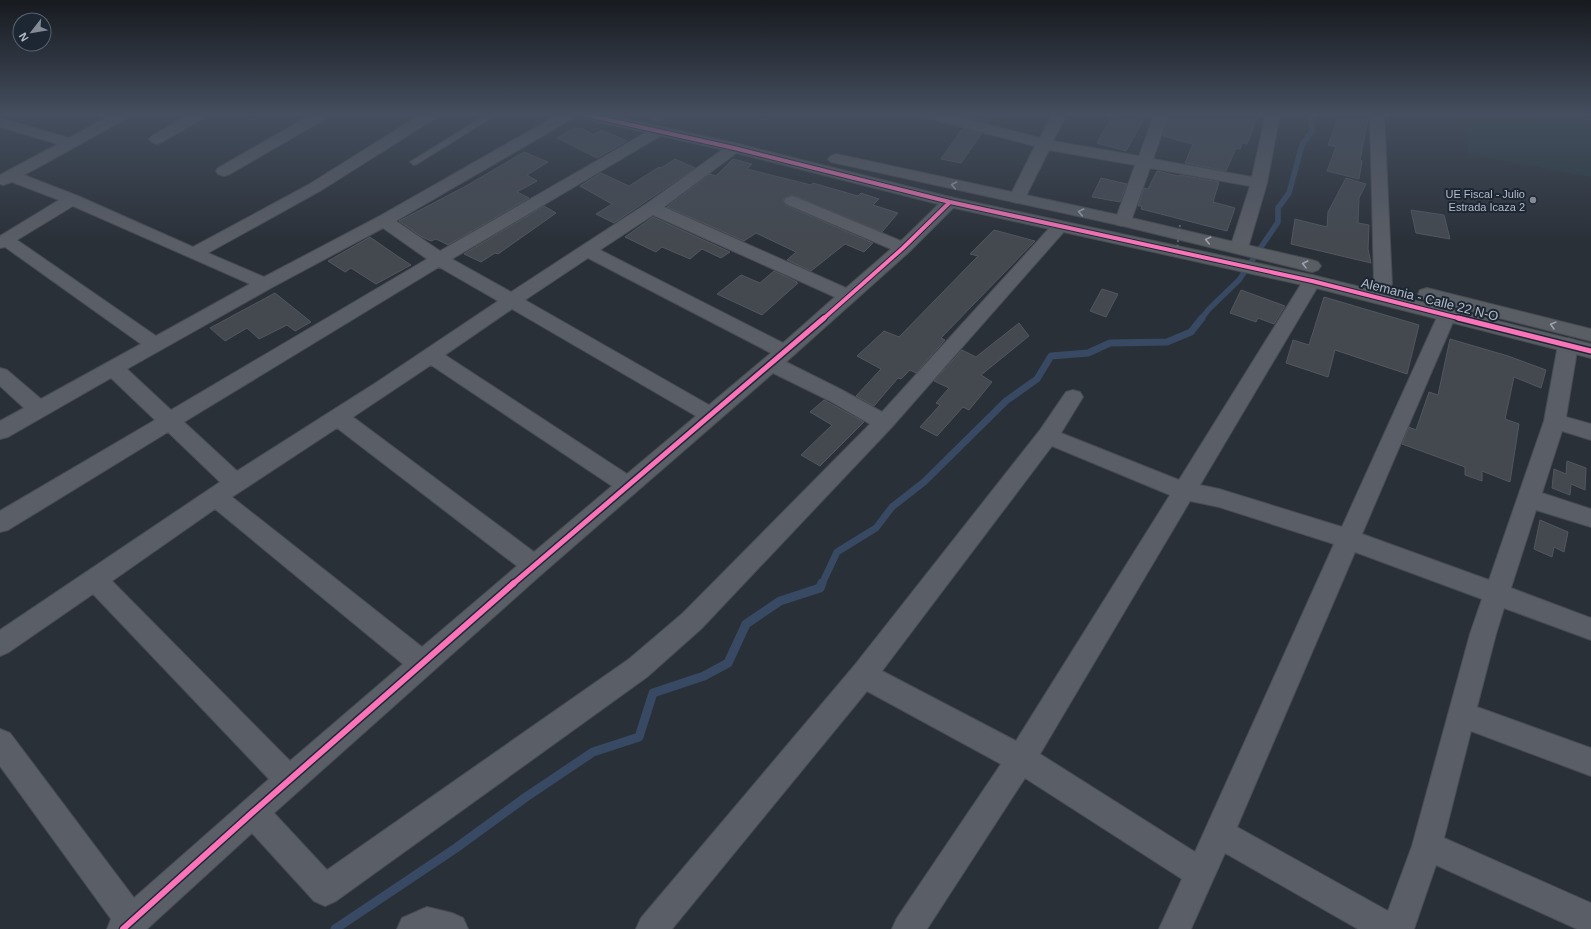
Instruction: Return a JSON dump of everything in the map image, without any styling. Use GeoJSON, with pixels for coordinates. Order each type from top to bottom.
{"type":"FeatureCollection","features":[{"type":"Feature","properties":{"kind":"street"},"geometry":{"type":"LineString","coordinates":[[5,179],[47,156]]}},
{"type":"Feature","properties":{"kind":"street"},"geometry":{"type":"LineString","coordinates":[[224,171],[250,156]]}},
{"type":"Feature","properties":{"kind":"street"},"geometry":{"type":"LineString","coordinates":[[194,254],[314,188],[365,156]]}},
{"type":"Feature","properties":{"kind":"street"},"geometry":{"type":"LineString","coordinates":[[0,431],[265,284],[384,221],[497,156]]}},
{"type":"Feature","properties":{"kind":"street"},"geometry":{"type":"LineString","coordinates":[[0,524],[439,259],[602,156]]}},
{"type":"Feature","properties":{"kind":"street"},"geometry":{"type":"LineString","coordinates":[[0,644],[226,490],[652,208],[723,156]]}},
{"type":"Feature","properties":{"kind":"street"},"geometry":{"type":"LineString","coordinates":[[767,156],[950,202],[1060,227],[1240,254]]}},
{"type":"Feature","properties":{"kind":"street"},"geometry":{"type":"LineString","coordinates":[[823,156],[1122,220],[1266,263]]}},
{"type":"Feature","properties":{"kind":"street"},"geometry":{"type":"LineString","coordinates":[[1017,198],[1038,156]]}},
{"type":"Feature","properties":{"kind":"street"},"geometry":{"type":"LineString","coordinates":[[1112,156],[1259,183]]}},
{"type":"Feature","properties":{"kind":"street"},"geometry":{"type":"LineString","coordinates":[[1122,220],[1145,156]]}},
{"type":"Feature","properties":{"kind":"street"},"geometry":{"type":"LineString","coordinates":[[1240,254],[1259,183],[1264,156]]}},
{"type":"Feature","properties":{"kind":"street"},"geometry":{"type":"LineString","coordinates":[[1379,156],[1383,284]]}},
{"type":"Feature","properties":{"kind":"street"},"geometry":{"type":"LineString","coordinates":[[5,179],[72,198],[194,254],[265,284]]}},
{"type":"Feature","properties":{"kind":"street"},"geometry":{"type":"LineString","coordinates":[[72,198],[3,242],[155,345]]}},
{"type":"Feature","properties":{"kind":"street"},"geometry":{"type":"LineString","coordinates":[[792,201],[903,248]]}},
{"type":"Feature","properties":{"kind":"street"},"geometry":{"type":"LineString","coordinates":[[0,743],[128,925],[422,663],[710,415],[740,392],[779,358],[903,248],[950,202]]}},
{"type":"Feature","properties":{"kind":"street"},"geometry":{"type":"LineString","coordinates":[[652,208],[848,296]]}},
{"type":"Feature","properties":{"kind":"street"},"geometry":{"type":"LineString","coordinates":[[384,221],[439,259],[710,415]]}},
{"type":"Feature","properties":{"kind":"street"},"geometry":{"type":"LineString","coordinates":[[253,812],[325,890],[638,668],[692,621],[884,423],[1060,227]]}},
{"type":"Feature","properties":{"kind":"street"},"geometry":{"type":"LineString","coordinates":[[587,251],[779,358],[835,395],[884,423]]}},
{"type":"Feature","properties":{"kind":"street","name":"Alemania - Calle 22 N-O"},"geometry":{"type":"LineString","coordinates":[[1266,263],[1383,284],[1591,335]]}},
{"type":"Feature","properties":{"kind":"street","name":"Alemania - Calle 22 N-O"},"geometry":{"type":"LineString","coordinates":[[1266,263],[1312,281],[1580,348]]}},
{"type":"Feature","properties":{"kind":"street"},"geometry":{"type":"LineString","coordinates":[[908,929],[1021,759],[1312,281]]}},
{"type":"Feature","properties":{"kind":"street"},"geometry":{"type":"LineString","coordinates":[[1175,929],[1219,833],[1447,315]]}},
{"type":"Feature","properties":{"kind":"street"},"geometry":{"type":"LineString","coordinates":[[1398,929],[1427,846],[1496,594],[1580,348]]}},
{"type":"Feature","properties":{"kind":"street"},"geometry":{"type":"LineString","coordinates":[[431,355],[629,486]]}},
{"type":"Feature","properties":{"kind":"street"},"geometry":{"type":"LineString","coordinates":[[113,368],[169,421],[226,490],[422,663]]}},
{"type":"Feature","properties":{"kind":"street"},"geometry":{"type":"LineString","coordinates":[[0,374],[39,409]]}},
{"type":"Feature","properties":{"kind":"street"},"geometry":{"type":"LineString","coordinates":[[652,929],[863,675],[1048,436],[1073,397]]}},
{"type":"Feature","properties":{"kind":"street"},"geometry":{"type":"LineString","coordinates":[[338,417],[534,566]]}},
{"type":"Feature","properties":{"kind":"street"},"geometry":{"type":"LineString","coordinates":[[1555,421],[1591,432]]}},
{"type":"Feature","properties":{"kind":"street"},"geometry":{"type":"LineString","coordinates":[[1048,436],[1184,491],[1220,498],[1348,539],[1591,629]]}},
{"type":"Feature","properties":{"kind":"street"},"geometry":{"type":"LineString","coordinates":[[1528,498],[1591,518]]}},
{"type":"Feature","properties":{"kind":"street"},"geometry":{"type":"LineString","coordinates":[[95,579],[289,780]]}},
{"type":"Feature","properties":{"kind":"street"},"geometry":{"type":"LineString","coordinates":[[863,675],[1021,759],[1200,873]]}},
{"type":"Feature","properties":{"kind":"street"},"geometry":{"type":"LineString","coordinates":[[1462,714],[1591,762]]}},
{"type":"Feature","properties":{"kind":"street"},"geometry":{"type":"LineString","coordinates":[[1219,833],[1389,929]]}},
{"type":"Feature","properties":{"kind":"street"},"geometry":{"type":"LineString","coordinates":[[1427,846],[1591,919]]}},
{"type":"Feature","properties":{"kind":"street"},"geometry":{"type":"LineString","coordinates":[[412,929],[427,923],[452,929]]}},
{"type":"Feature","properties":{"kind":"lane"},"geometry":{"type":"LineString","coordinates":[[414,162],[423,156]]}},
{"type":"Feature","properties":{"kind":"path"},"geometry":{"type":"LineString","coordinates":[[1176,257],[1180,225]]}},
{"type":"Feature","properties":{"kind":"green space"},"geometry":{"type":"Polygon","coordinates":[[[1481,156],[1591,156],[1591,177],[1481,156]]]}},
{"type":"Feature","properties":{"kind":"building"},"geometry":{"type":"Polygon","coordinates":[[[517,156],[534,156],[548,162],[527,175],[537,181],[517,192],[529,198],[448,245],[436,239],[431,241],[422,237],[399,221],[466,186],[517,156]]]}},
{"type":"Feature","properties":{"kind":"building"},"geometry":{"type":"Polygon","coordinates":[[[943,156],[966,156],[961,163],[941,159],[943,156]]]}},
{"type":"Feature","properties":{"kind":"building"},"geometry":{"type":"Polygon","coordinates":[[[1188,156],[1232,156],[1226,171],[1185,163],[1188,156]]]}},
{"type":"Feature","properties":{"kind":"building"},"geometry":{"type":"Polygon","coordinates":[[[1332,156],[1361,156],[1360,160],[1362,161],[1359,179],[1327,171],[1332,156]]]}},
{"type":"Feature","properties":{"kind":"building"},"geometry":{"type":"Polygon","coordinates":[[[675,159],[695,168],[614,223],[596,214],[612,204],[580,186],[601,173],[629,186],[675,159]]]}},
{"type":"Feature","properties":{"kind":"building"},"geometry":{"type":"Polygon","coordinates":[[[733,159],[752,164],[747,169],[811,185],[813,183],[858,196],[861,193],[879,199],[873,205],[898,213],[882,232],[798,197],[792,195],[786,197],[783,200],[785,205],[873,243],[864,252],[845,244],[811,271],[787,260],[796,252],[756,233],[744,241],[667,207],[710,174],[716,176],[733,159]]]}},
{"type":"Feature","properties":{"kind":"building"},"geometry":{"type":"Polygon","coordinates":[[[1157,171],[1219,182],[1213,202],[1235,208],[1227,231],[1141,209],[1142,206],[1138,206],[1144,188],[1148,189],[1157,171]]]}},
{"type":"Feature","properties":{"kind":"building"},"geometry":{"type":"Polygon","coordinates":[[[1101,178],[1127,184],[1120,202],[1092,197],[1101,178]]]}},
{"type":"Feature","properties":{"kind":"building"},"geometry":{"type":"Polygon","coordinates":[[[1346,178],[1366,184],[1359,198],[1358,223],[1369,225],[1368,249],[1371,263],[1291,244],[1295,219],[1327,227],[1328,212],[1346,178]]]}},
{"type":"Feature","properties":{"kind":"building"},"geometry":{"type":"Polygon","coordinates":[[[544,206],[556,213],[498,254],[495,253],[481,262],[464,254],[544,206]]]}},
{"type":"Feature","properties":{"kind":"building"},"geometry":{"type":"Polygon","coordinates":[[[1411,210],[1444,215],[1450,239],[1416,233],[1411,210]]]}},
{"type":"Feature","properties":{"kind":"building"},"geometry":{"type":"Polygon","coordinates":[[[653,217],[730,252],[721,258],[702,249],[690,259],[662,247],[656,252],[625,237],[653,217]]]}},
{"type":"Feature","properties":{"kind":"building"},"geometry":{"type":"Polygon","coordinates":[[[994,230],[1035,241],[941,338],[945,340],[916,373],[910,370],[901,379],[898,378],[874,406],[856,396],[881,369],[857,356],[884,331],[899,337],[978,256],[970,254],[994,230]]]}},
{"type":"Feature","properties":{"kind":"building"},"geometry":{"type":"Polygon","coordinates":[[[370,237],[411,265],[376,284],[351,268],[345,272],[328,261],[370,237]]]}},
{"type":"Feature","properties":{"kind":"building"},"geometry":{"type":"Polygon","coordinates":[[[774,271],[798,283],[762,315],[717,294],[741,275],[760,283],[774,271]]]}},
{"type":"Feature","properties":{"kind":"building"},"geometry":{"type":"Polygon","coordinates":[[[1102,289],[1118,294],[1106,317],[1090,311],[1102,289]]]}},
{"type":"Feature","properties":{"kind":"building"},"geometry":{"type":"Polygon","coordinates":[[[1241,290],[1285,306],[1274,324],[1258,318],[1256,322],[1230,313],[1241,290]]]}},
{"type":"Feature","properties":{"kind":"building"},"geometry":{"type":"Polygon","coordinates":[[[275,293],[311,322],[295,331],[287,325],[259,339],[247,328],[225,341],[210,328],[275,293]]]}},
{"type":"Feature","properties":{"kind":"building"},"geometry":{"type":"Polygon","coordinates":[[[1324,297],[1419,325],[1407,374],[1335,350],[1328,377],[1286,363],[1293,340],[1309,345],[1324,297]]]}},
{"type":"Feature","properties":{"kind":"building"},"geometry":{"type":"Polygon","coordinates":[[[1019,323],[1029,336],[981,375],[992,382],[969,410],[963,407],[937,436],[920,427],[940,405],[936,403],[949,388],[934,381],[962,350],[976,357],[1019,323]]]}},
{"type":"Feature","properties":{"kind":"building"},"geometry":{"type":"Polygon","coordinates":[[[1450,339],[1508,356],[1546,370],[1541,388],[1514,377],[1505,419],[1519,424],[1510,482],[1482,471],[1482,481],[1465,475],[1465,467],[1402,444],[1409,427],[1416,430],[1429,392],[1438,395],[1450,339]]]}},
{"type":"Feature","properties":{"kind":"building"},"geometry":{"type":"Polygon","coordinates":[[[824,400],[864,422],[820,466],[801,455],[832,425],[810,412],[824,400]]]}},
{"type":"Feature","properties":{"kind":"building"},"geometry":{"type":"Polygon","coordinates":[[[1567,461],[1586,468],[1585,490],[1571,484],[1570,495],[1552,488],[1554,469],[1566,474],[1567,461]]]}},
{"type":"Feature","properties":{"kind":"building"},"geometry":{"type":"Polygon","coordinates":[[[1540,520],[1568,532],[1564,552],[1554,547],[1552,557],[1534,549],[1540,520]]]}},
{"type":"Feature","properties":{"kind":"waterway"},"geometry":{"type":"LineString","coordinates":[[1201,319],[1209,309],[1239,280],[1278,222],[1278,208],[1289,193],[1299,156]]}},
{"type":"Feature","properties":{"kind":"waterway"},"geometry":{"type":"LineString","coordinates":[[822,584],[837,552],[876,528],[892,507],[924,482],[1006,401],[1037,379],[1051,356],[1088,353],[1110,343],[1167,342],[1191,332],[1202,318]]}},
{"type":"Feature","properties":{"kind":"waterway"},"geometry":{"type":"LineString","coordinates":[[335,929],[456,848],[526,797],[593,752],[639,737],[653,693],[704,676],[728,663],[746,624],[780,601],[820,588],[822,583]]}},
{"type":"Feature","properties":{"kind":"cycle path"},"geometry":{"type":"LineString","coordinates":[[767,156],[950,202],[1312,281],[1591,351]]}},
{"type":"Feature","properties":{"kind":"cycle path"},"geometry":{"type":"LineString","coordinates":[[123,929],[253,812],[534,566],[785,352],[903,248],[950,202]]}},
{"type":"Feature","properties":{"kind":"place","name":"UE Fiscal - Julio Estrada Icaza 2"},"geometry":{"type":"Point","coordinates":[1533,200]}}]}
